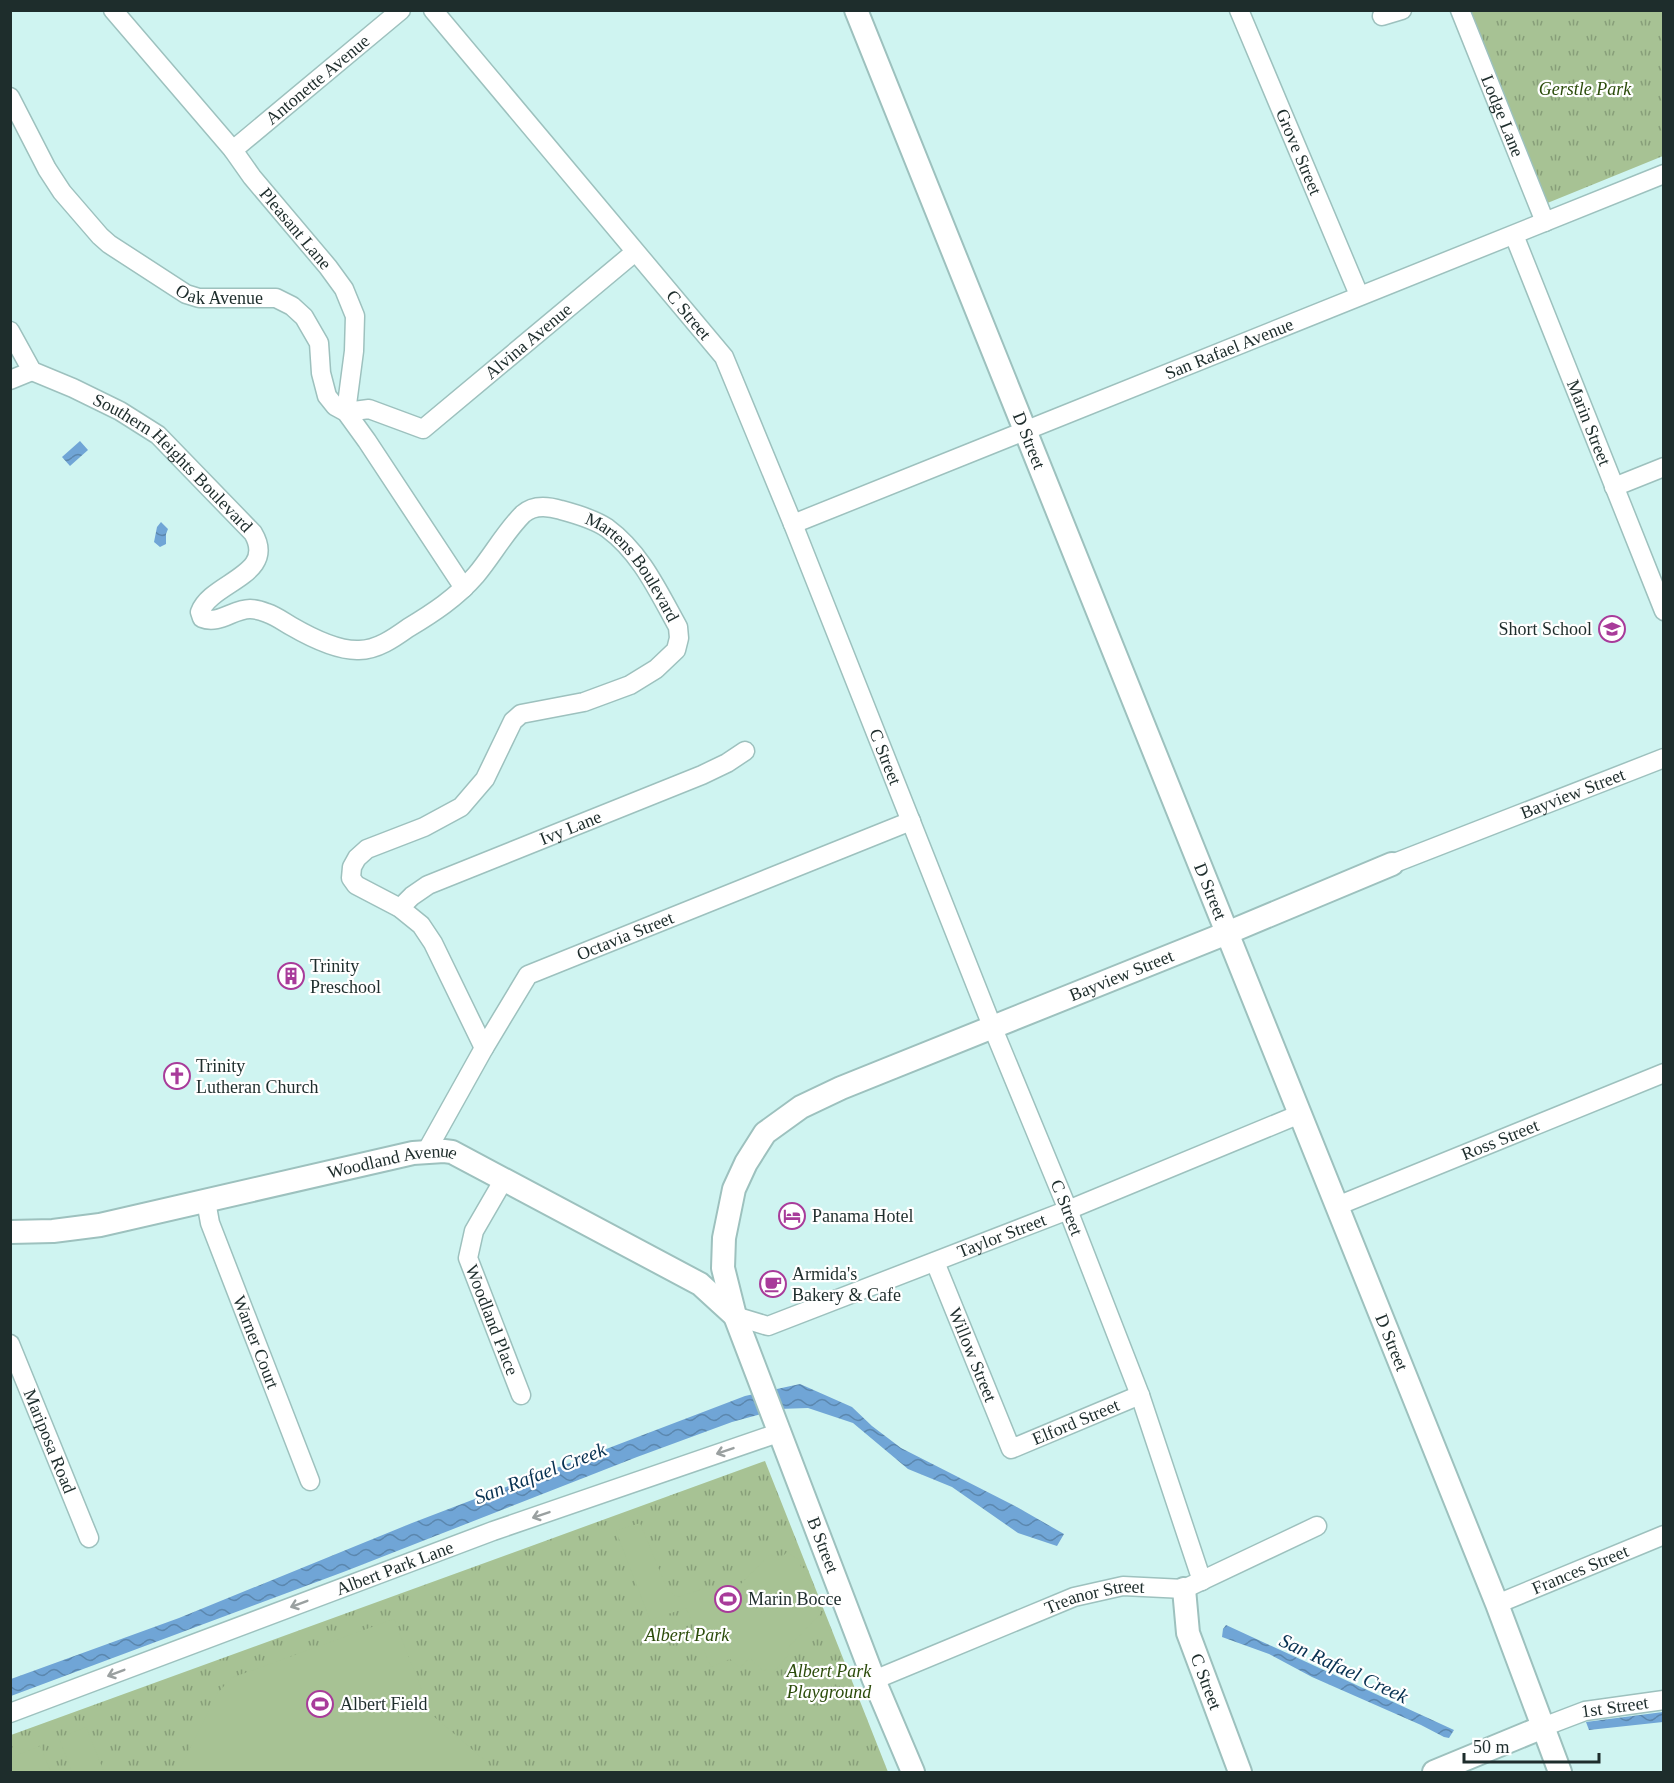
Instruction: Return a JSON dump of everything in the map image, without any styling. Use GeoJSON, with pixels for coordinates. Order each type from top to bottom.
{"type":"FeatureCollection","features":[{"type":"Feature","properties":{"kind":"street","name":"Pleasant Lane"},"geometry":{"type":"LineString","coordinates":[[113,10],[233,150],[252,177],[344,289],[355,316],[354,351],[346,412]]}},
{"type":"Feature","properties":{"kind":"street","name":"Antonette Avenue"},"geometry":{"type":"LineString","coordinates":[[233,150],[401,10]]}},
{"type":"Feature","properties":{"kind":"street","name":"C Street"},"geometry":{"type":"LineString","coordinates":[[433,10],[724,357],[1068,1210],[1140,1395],[1193,1585],[1188,1634],[1240,1773]]}},
{"type":"Feature","properties":{"kind":"street","name":"D Street"},"geometry":{"type":"LineString","coordinates":[[856,10],[1497,1604],[1560,1773]]}},
{"type":"Feature","properties":{"kind":"street","name":"Grove Street"},"geometry":{"type":"LineString","coordinates":[[1239,10],[1359,295]]}},
{"type":"Feature","properties":{"kind":"street"},"geometry":{"type":"LineString","coordinates":[[1382,16],[1402,10]]}},
{"type":"Feature","properties":{"kind":"street","name":"Lodge Lane"},"geometry":{"type":"LineString","coordinates":[[1460,10],[1545,222]]}},
{"type":"Feature","properties":{"kind":"street","name":"Oak Avenue"},"geometry":{"type":"LineString","coordinates":[[10,97],[47,169],[62,192],[109,244],[186,294],[199,298],[276,298],[292,306],[304,317],[319,343],[321,373],[327,396],[335,406],[346,412],[404,494],[464,588]]}},
{"type":"Feature","properties":{"kind":"street","name":"San Rafael Avenue"},"geometry":{"type":"LineString","coordinates":[[793,524],[1664,174]]}},
{"type":"Feature","properties":{"kind":"street","name":"Marin Street"},"geometry":{"type":"LineString","coordinates":[[1514,235],[1664,611]]}},
{"type":"Feature","properties":{"kind":"street","name":"Alvina Avenue"},"geometry":{"type":"LineString","coordinates":[[346,412],[369,409],[423,429],[635,252]]}},
{"type":"Feature","properties":{"kind":"street"},"geometry":{"type":"LineString","coordinates":[[10,331],[32,371],[10,380]]}},
{"type":"Feature","properties":{"kind":"street","name":"Southern Heights Boulevard"},"geometry":{"type":"LineString","coordinates":[[32,371],[120,411],[158,435],[253,533],[258,541],[259,551],[252,567],[209,599],[200,612]]}},
{"type":"Feature","properties":{"kind":"street"},"geometry":{"type":"LineString","coordinates":[[1614,487],[1664,467]]}},
{"type":"Feature","properties":{"kind":"street","name":"Martens Boulevard"},"geometry":{"type":"LineString","coordinates":[[200,612],[202,618],[208,620],[219,619],[249,609],[269,613],[333,645],[358,650],[374,648],[397,636],[450,601],[464,588],[524,513],[536,507],[548,506],[589,519],[607,528],[634,552],[678,627],[679,638],[676,650],[667,660],[630,685],[584,702],[521,714],[513,721],[485,779],[461,807],[424,827],[367,849],[351,867],[351,878],[356,885],[400,908],[421,925],[433,943],[484,1048]]}},
{"type":"Feature","properties":{"kind":"street","name":"Ivy Lane"},"geometry":{"type":"LineString","coordinates":[[400,908],[428,885],[702,775],[745,751]]}},
{"type":"Feature","properties":{"kind":"street","name":"Bayview Street"},"geometry":{"type":"LineString","coordinates":[[735,1316],[723,1268],[724,1238],[731,1195],[746,1163],[765,1133],[801,1107],[841,1088],[1392,864],[1664,758]]}},
{"type":"Feature","properties":{"kind":"street","name":"Octavia Street"},"geometry":{"type":"LineString","coordinates":[[426,1152],[528,975],[911,821]]}},
{"type":"Feature","properties":{"kind":"street","name":"Ross Street"},"geometry":{"type":"LineString","coordinates":[[1337,1206],[1664,1073]]}},
{"type":"Feature","properties":{"kind":"street","name":"Taylor Street"},"geometry":{"type":"LineString","coordinates":[[735,1316],[768,1326],[1068,1210],[1300,1114]]}},
{"type":"Feature","properties":{"kind":"street","name":"Woodland Avenue"},"geometry":{"type":"LineString","coordinates":[[10,1232],[79,1229],[206,1202],[404,1155],[444,1150],[452,1152],[700,1284],[735,1316]]}},
{"type":"Feature","properties":{"kind":"street","name":"Woodland Place"},"geometry":{"type":"LineString","coordinates":[[503,1181],[474,1231],[468,1258],[521,1395]]}},
{"type":"Feature","properties":{"kind":"street","name":"Warner Court"},"geometry":{"type":"LineString","coordinates":[[206,1202],[210,1223],[310,1481]]}},
{"type":"Feature","properties":{"kind":"street","name":"Willow Street"},"geometry":{"type":"LineString","coordinates":[[935,1262],[1011,1449]]}},
{"type":"Feature","properties":{"kind":"street","name":"B Street"},"geometry":{"type":"LineString","coordinates":[[735,1316],[874,1680],[913,1773]]}},
{"type":"Feature","properties":{"kind":"street","name":"Mariposa Road"},"geometry":{"type":"LineString","coordinates":[[10,1344],[89,1538]]}},
{"type":"Feature","properties":{"kind":"street","name":"Elford Street"},"geometry":{"type":"LineString","coordinates":[[1011,1449],[1140,1395]]}},
{"type":"Feature","properties":{"kind":"street","name":"Albert Park Lane"},"geometry":{"type":"LineString","coordinates":[[10,1713],[493,1531],[781,1432]]}},
{"type":"Feature","properties":{"kind":"street","name":"Treanor Street"},"geometry":{"type":"LineString","coordinates":[[874,1680],[1074,1598],[1123,1586],[1193,1585],[1317,1526]]}},
{"type":"Feature","properties":{"kind":"street","name":"Frances Street"},"geometry":{"type":"LineString","coordinates":[[1497,1604],[1664,1535]]}},
{"type":"Feature","properties":{"kind":"street","name":"1st Street"},"geometry":{"type":"LineString","coordinates":[[1434,1773],[1585,1711],[1664,1700]]}},
{"type":"Feature","properties":{"kind":"green space","name":"Gerstle Park"},"geometry":{"type":"Polygon","coordinates":[[[1470,11],[1663,11],[1663,156],[1545,204],[1470,11]]]}},
{"type":"Feature","properties":{"kind":"green space","name":"Albert Park"},"geometry":{"type":"Polygon","coordinates":[[[765,1461],[888,1772],[11,1772],[11,1735],[765,1461]]]}},
{"type":"Feature","properties":{"kind":"green space","name":"Marin Bocce"},"geometry":{"type":"Polygon","coordinates":[[[640,1523],[668,1591],[678,1597],[712,1586],[728,1597],[770,1554],[779,1560],[787,1552],[801,1561],[800,1566],[809,1571],[804,1577],[813,1583],[809,1589],[815,1596],[812,1601],[821,1613],[786,1650],[789,1654],[773,1673],[768,1668],[764,1671],[749,1658],[740,1668],[730,1659],[711,1667],[686,1608],[650,1620],[616,1531],[640,1523]]]}},
{"type":"Feature","properties":{"kind":"green space","name":"Albert Field"},"geometry":{"type":"Polygon","coordinates":[[[394,1619],[431,1714],[488,1763],[492,1772],[178,1772],[217,1694],[231,1678],[394,1619]]]}},
{"type":"Feature","properties":{"kind":"green space"},"geometry":{"type":"Polygon","coordinates":[[[86,1727],[104,1772],[72,1772],[59,1738],[86,1727]]]}},
{"type":"Feature","properties":{"kind":"green space"},"geometry":{"type":"Polygon","coordinates":[[[40,1746],[51,1772],[19,1772],[13,1757],[40,1746]]]}},
{"type":"Feature","properties":{"kind":"water"},"geometry":{"type":"Polygon","coordinates":[[[80,441],[88,450],[70,466],[62,457],[80,441]]]}},
{"type":"Feature","properties":{"kind":"water"},"geometry":{"type":"Polygon","coordinates":[[[161,522],[168,529],[166,544],[160,547],[154,542],[157,527],[161,522]]]}},
{"type":"Feature","properties":{"kind":"water"},"geometry":{"type":"Polygon","coordinates":[[[800,1384],[852,1407],[901,1448],[1015,1506],[1064,1534],[1057,1546],[1018,1533],[952,1487],[908,1469],[853,1423],[808,1408],[779,1409],[732,1422],[637,1457],[346,1571],[11,1696],[11,1679],[179,1618],[412,1523],[745,1396],[800,1384]]]}},
{"type":"Feature","properties":{"kind":"water"},"geometry":{"type":"Polygon","coordinates":[[[1226,1625],[1454,1730],[1449,1738],[1444,1737],[1312,1677],[1269,1654],[1222,1637],[1226,1625]]]}},
{"type":"Feature","properties":{"kind":"water"},"geometry":{"type":"Polygon","coordinates":[[[1663,1712],[1663,1722],[1589,1730],[1586,1722],[1663,1712]]]}},
{"type":"Feature","properties":{"kind":"place","name":"Short School"},"geometry":{"type":"Point","coordinates":[1612,629]}},
{"type":"Feature","properties":{"kind":"place","name":"Trinity Preschool"},"geometry":{"type":"Point","coordinates":[291,976]}},
{"type":"Feature","properties":{"kind":"place","name":"Trinity Lutheran Church"},"geometry":{"type":"Point","coordinates":[177,1076]}},
{"type":"Feature","properties":{"kind":"place","name":"Panama Hotel"},"geometry":{"type":"Point","coordinates":[792,1216]}},
{"type":"Feature","properties":{"kind":"place","name":"Armida's Bakery & Cafe"},"geometry":{"type":"Point","coordinates":[773,1284]}},
{"type":"Feature","properties":{"kind":"place","name":"Marin Bocce"},"geometry":{"type":"Point","coordinates":[728,1599]}},
{"type":"Feature","properties":{"kind":"place","name":"Albert Field"},"geometry":{"type":"Point","coordinates":[320,1704]}},
{"type":"Feature","properties":{"kind":"water label","name":"San Rafael Creek"},"geometry":{"type":"Point","coordinates":[540,1473]}},
{"type":"Feature","properties":{"kind":"water label","name":"San Rafael Creek"},"geometry":{"type":"Point","coordinates":[1344,1668]}},
{"type":"Feature","properties":{"kind":"park label","name":"Albert Park Playground"},"geometry":{"type":"Point","coordinates":[829,1681]}}]}
